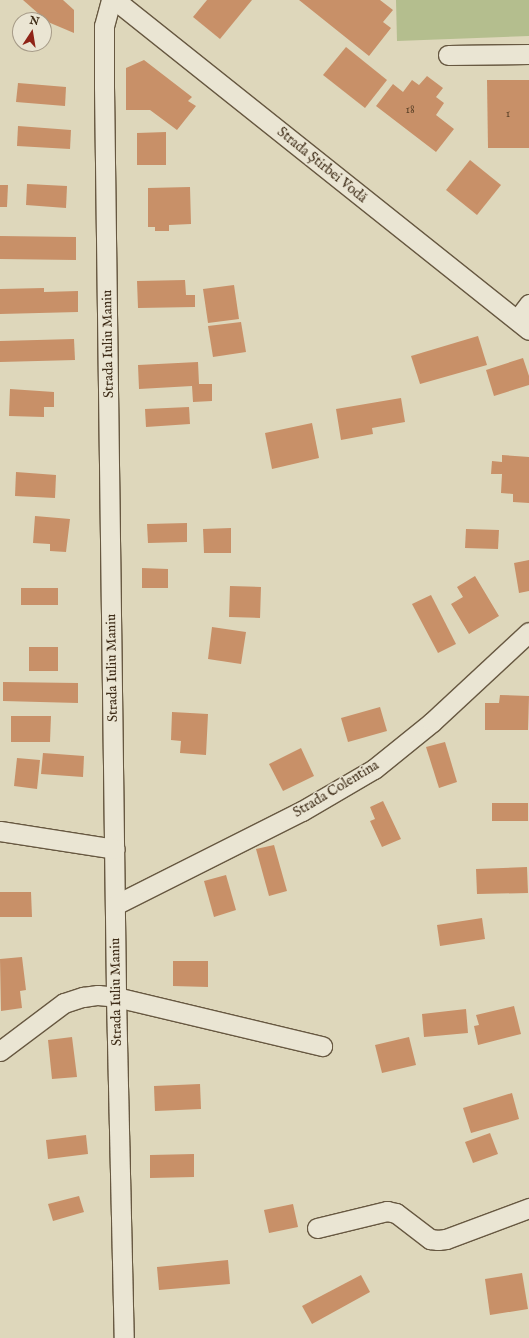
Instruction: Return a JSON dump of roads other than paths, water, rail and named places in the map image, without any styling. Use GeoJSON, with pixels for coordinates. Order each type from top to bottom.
{"type":"FeatureCollection","features":[{"type":"Feature","properties":{"kind":"street","name":"Strada Iuliu Maniu"},"geometry":{"type":"LineString","coordinates":[[111,0],[104,26],[116,997],[124,1338]]}},
{"type":"Feature","properties":{"kind":"street","name":"Strada Știrbei Vodă"},"geometry":{"type":"LineString","coordinates":[[115,0],[523,325]]}},
{"type":"Feature","properties":{"kind":"street"},"geometry":{"type":"LineString","coordinates":[[448,55],[529,54]]}},
{"type":"Feature","properties":{"kind":"street"},"geometry":{"type":"LineString","coordinates":[[523,325],[529,304]]}},
{"type":"Feature","properties":{"kind":"street","name":"Strada Colentina"},"geometry":{"type":"LineString","coordinates":[[115,905],[302,811],[374,769],[432,722],[529,632]]}},
{"type":"Feature","properties":{"kind":"street"},"geometry":{"type":"LineString","coordinates":[[0,831],[115,849]]}},
{"type":"Feature","properties":{"kind":"street"},"geometry":{"type":"LineString","coordinates":[[0,1051],[64,1003],[83,997],[116,997],[322,1046]]}},
{"type":"Feature","properties":{"kind":"street"},"geometry":{"type":"LineString","coordinates":[[317,1228],[387,1211],[396,1213],[430,1239],[438,1240],[446,1239],[529,1208]]}}]}
